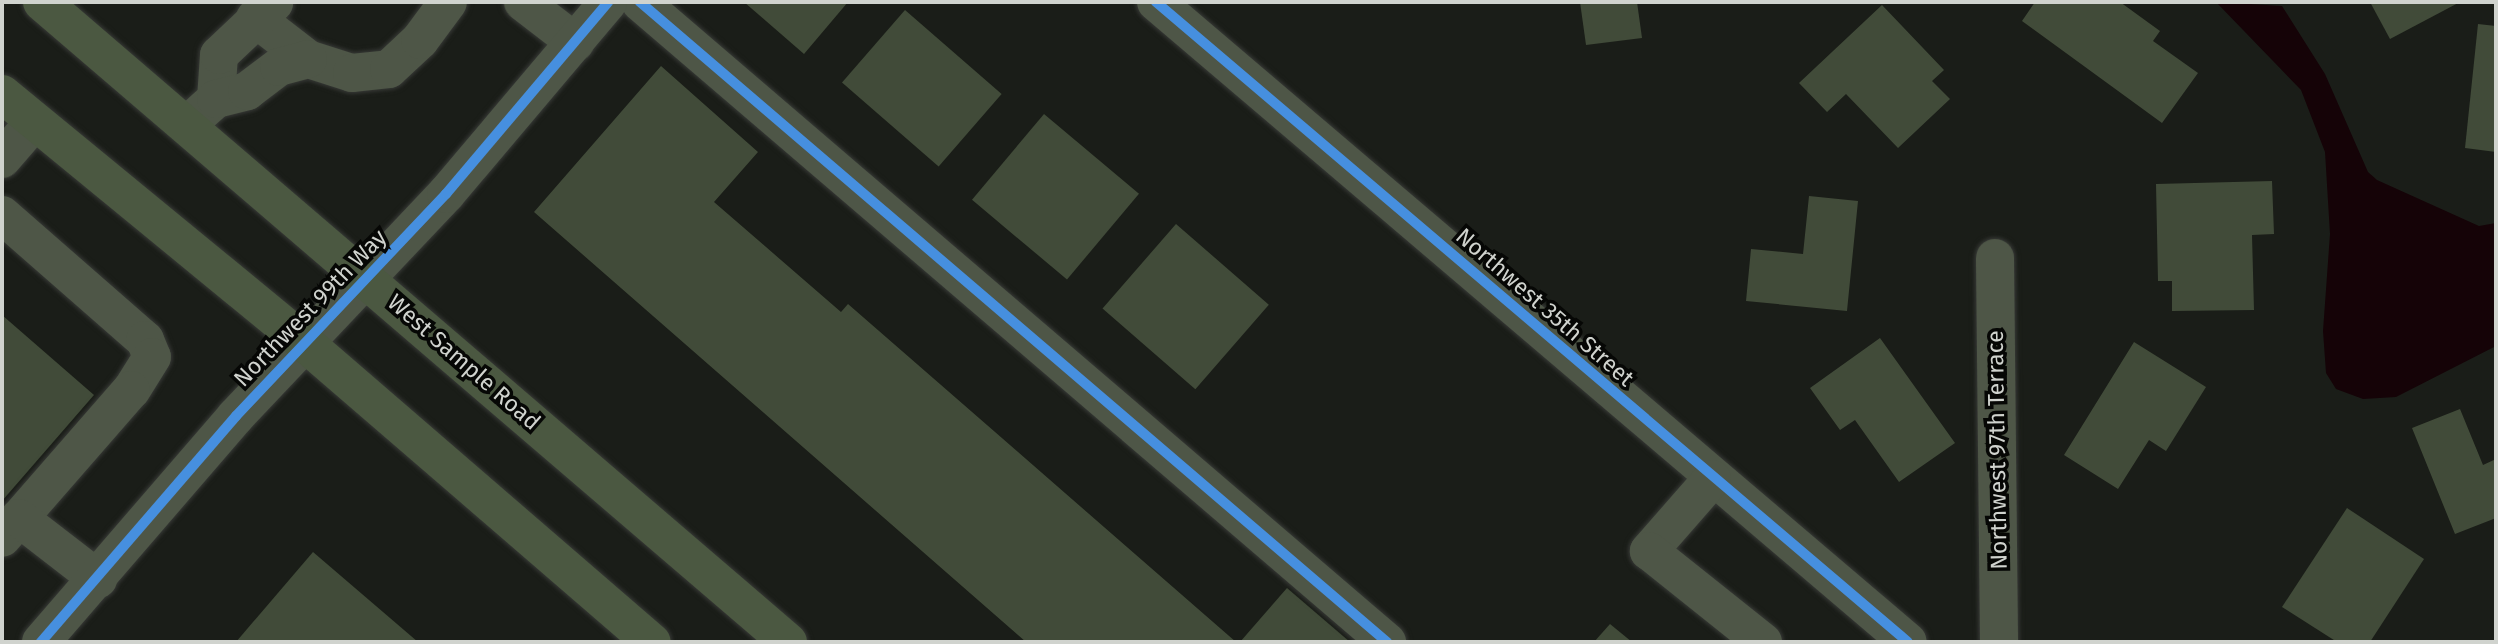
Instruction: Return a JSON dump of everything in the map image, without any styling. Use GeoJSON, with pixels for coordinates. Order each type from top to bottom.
{"type":"FeatureCollection","features":[{"type":"Feature","properties":{"kind":"main road","name":"West Sample Road"},"geometry":{"type":"LineString","coordinates":[[42,2],[368,278],[788,642]]}},
{"type":"Feature","properties":{"kind":"main road"},"geometry":{"type":"LineString","coordinates":[[2,94],[305,343],[652,642]]}},
{"type":"Feature","properties":{"kind":"street"},"geometry":{"type":"LineString","coordinates":[[216,99],[219,55],[266,10],[308,59],[352,74],[389,69],[421,40],[448,2]]}},
{"type":"Feature","properties":{"kind":"street"},"geometry":{"type":"LineString","coordinates":[[523,2],[575,42]]}},
{"type":"Feature","properties":{"kind":"street","name":"Northwest 99th Way"},"geometry":{"type":"LineString","coordinates":[[41,642],[305,343],[368,278],[608,2]]}},
{"type":"Feature","properties":{"kind":"street"},"geometry":{"type":"LineString","coordinates":[[640,2],[1387,642]]}},
{"type":"Feature","properties":{"kind":"street","name":"Northwest 35th Street"},"geometry":{"type":"LineString","coordinates":[[1156,2],[1712,479],[1908,642]]}},
{"type":"Feature","properties":{"kind":"street"},"geometry":{"type":"LineString","coordinates":[[187,125],[216,99],[247,91],[279,67],[308,59]]}},
{"type":"Feature","properties":{"kind":"street"},"geometry":{"type":"LineString","coordinates":[[2,159],[34,122]]}},
{"type":"Feature","properties":{"kind":"street"},"geometry":{"type":"LineString","coordinates":[[2,215],[145,340],[152,357],[131,390],[10,528],[98,579]]}},
{"type":"Feature","properties":{"kind":"street","name":"Northwest 97th Terrace"},"geometry":{"type":"LineString","coordinates":[[1995,258],[1999,642]]}},
{"type":"Feature","properties":{"kind":"street"},"geometry":{"type":"LineString","coordinates":[[1712,479],[1649,551],[1763,642]]}},
{"type":"Feature","properties":{"kind":"shaded area"},"geometry":{"type":"Polygon","coordinates":[[[2216,2],[2282,6],[2325,74],[2368,172],[2377,180],[2479,226],[2496,223],[2496,346],[2396,397],[2363,399],[2336,389],[2326,373],[2323,331],[2330,234],[2325,152],[2301,90],[2216,2]]]}},
{"type":"Feature","properties":{"kind":"building"},"geometry":{"type":"Polygon","coordinates":[[[744,2],[848,2],[804,54],[744,2]]]}},
{"type":"Feature","properties":{"kind":"building"},"geometry":{"type":"Polygon","coordinates":[[[1580,2],[1637,2],[1642,38],[1586,45],[1580,2]]]}},
{"type":"Feature","properties":{"kind":"building"},"geometry":{"type":"Polygon","coordinates":[[[2035,2],[2120,2],[2160,31],[2153,41],[2198,73],[2162,123],[2022,21],[2035,2]]]}},
{"type":"Feature","properties":{"kind":"building"},"geometry":{"type":"Polygon","coordinates":[[[2370,2],[2460,2],[2390,39],[2370,2]]]}},
{"type":"Feature","properties":{"kind":"building"},"geometry":{"type":"Polygon","coordinates":[[[1882,5],[1944,70],[1932,81],[1950,99],[1898,148],[1846,94],[1827,112],[1799,83],[1882,5]]]}},
{"type":"Feature","properties":{"kind":"building"},"geometry":{"type":"Polygon","coordinates":[[[905,10],[1002,94],[939,166],[842,82],[905,10]]]}},
{"type":"Feature","properties":{"kind":"building"},"geometry":{"type":"Polygon","coordinates":[[[2478,24],[2496,26],[2496,152],[2465,148],[2478,24]]]}},
{"type":"Feature","properties":{"kind":"building"},"geometry":{"type":"Polygon","coordinates":[[[661,66],[758,152],[714,202],[841,312],[848,304],[1236,642],[1026,642],[534,212],[661,66]]]}},
{"type":"Feature","properties":{"kind":"building"},"geometry":{"type":"Polygon","coordinates":[[[1044,114],[1139,194],[1067,280],[972,200],[1044,114]]]}},
{"type":"Feature","properties":{"kind":"building"},"geometry":{"type":"Polygon","coordinates":[[[2272,181],[2274,234],[2252,235],[2254,310],[2172,311],[2172,281],[2158,281],[2156,184],[2272,181]]]}},
{"type":"Feature","properties":{"kind":"building"},"geometry":{"type":"Polygon","coordinates":[[[1809,196],[1858,201],[1847,311],[1746,301],[1751,249],[1803,254],[1809,196]]]}},
{"type":"Feature","properties":{"kind":"building"},"geometry":{"type":"Polygon","coordinates":[[[1176,224],[1269,305],[1195,389],[1103,309],[1176,224]]]}},
{"type":"Feature","properties":{"kind":"building"},"geometry":{"type":"Polygon","coordinates":[[[2,315],[94,395],[2,501],[2,315]]]}},
{"type":"Feature","properties":{"kind":"building"},"geometry":{"type":"Polygon","coordinates":[[[1880,338],[1955,443],[1899,482],[1855,420],[1840,430],[1810,388],[1880,338]]]}},
{"type":"Feature","properties":{"kind":"building"},"geometry":{"type":"Polygon","coordinates":[[[2134,342],[2206,387],[2166,451],[2149,440],[2118,489],[2064,455],[2134,342]]]}},
{"type":"Feature","properties":{"kind":"building"},"geometry":{"type":"Polygon","coordinates":[[[2460,409],[2483,465],[2496,459],[2496,518],[2455,534],[2412,428],[2460,409]]]}},
{"type":"Feature","properties":{"kind":"building"},"geometry":{"type":"Polygon","coordinates":[[[2347,508],[2424,559],[2370,642],[2337,642],[2282,607],[2347,508]]]}},
{"type":"Feature","properties":{"kind":"building"},"geometry":{"type":"Polygon","coordinates":[[[313,552],[418,642],[236,642],[313,552]]]}},
{"type":"Feature","properties":{"kind":"building"},"geometry":{"type":"Polygon","coordinates":[[[1287,588],[1350,642],[1240,642],[1287,588]]]}},
{"type":"Feature","properties":{"kind":"building"},"geometry":{"type":"Polygon","coordinates":[[[1610,624],[1632,642],[1594,642],[1610,624]]]}},
{"type":"Feature","properties":{"kind":"cycle path"},"geometry":{"type":"LineString","coordinates":[[41,642],[236,416],[446,194],[608,2]]}},
{"type":"Feature","properties":{"kind":"cycle path"},"geometry":{"type":"LineString","coordinates":[[640,2],[1387,642]]}},
{"type":"Feature","properties":{"kind":"cycle path"},"geometry":{"type":"LineString","coordinates":[[1156,2],[1908,642]]}}]}
